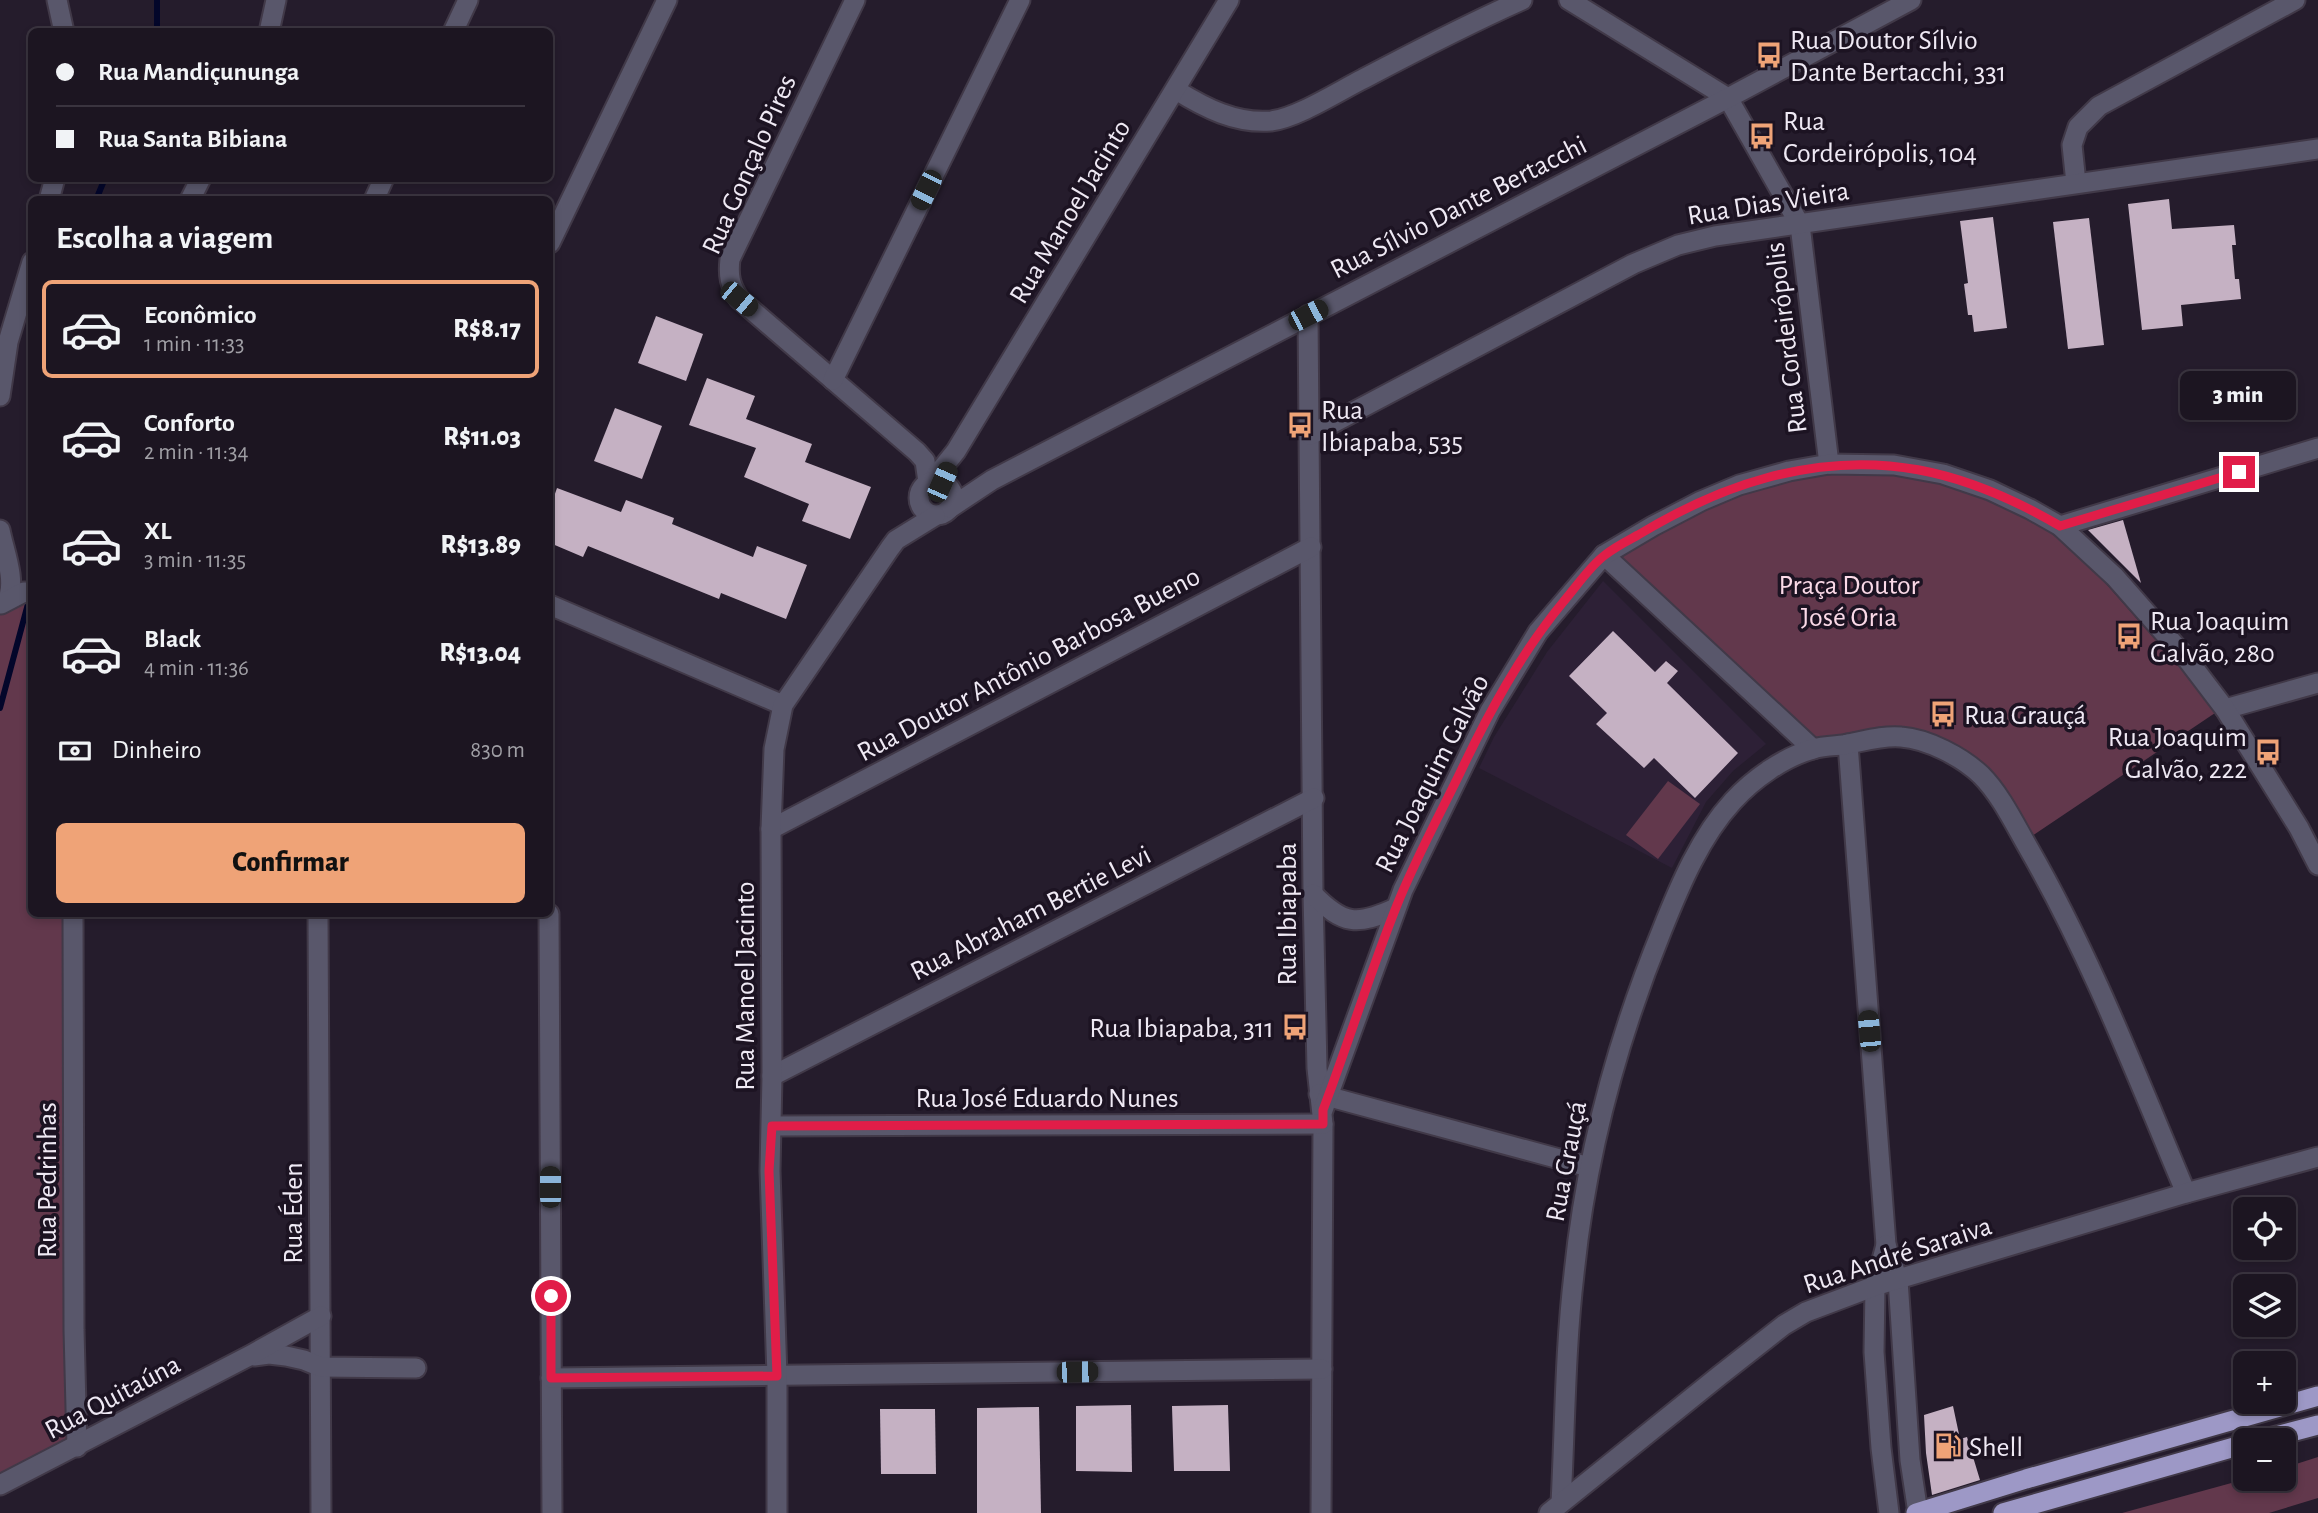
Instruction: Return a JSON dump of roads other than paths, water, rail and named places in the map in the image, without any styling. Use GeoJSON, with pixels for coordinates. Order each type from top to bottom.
{"type":"FeatureCollection","features":[{"type":"Feature","properties":{"kind":"highway"},"geometry":{"type":"LineString","coordinates":[[1917,1513],[2318,1396]]}},
{"type":"Feature","properties":{"kind":"highway"},"geometry":{"type":"LineString","coordinates":[[2296,1431],[2318,1425]]}},
{"type":"Feature","properties":{"kind":"highway"},"geometry":{"type":"LineString","coordinates":[[2003,1513],[2233,1447]]}},
{"type":"Feature","properties":{"kind":"street"},"geometry":{"type":"LineString","coordinates":[[57,0],[63,28]]}},
{"type":"Feature","properties":{"kind":"street"},"geometry":{"type":"LineString","coordinates":[[270,28],[276,0]]}},
{"type":"Feature","properties":{"kind":"street"},"geometry":{"type":"LineString","coordinates":[[455,28],[468,0]]}},
{"type":"Feature","properties":{"kind":"street"},"geometry":{"type":"LineString","coordinates":[[553,237],[667,0]]}},
{"type":"Feature","properties":{"kind":"street","name":"Rua Gonçalo Pires"},"geometry":{"type":"LineString","coordinates":[[855,0],[730,259],[728,274],[730,285],[739,299],[917,452],[937,482]]}},
{"type":"Feature","properties":{"kind":"street"},"geometry":{"type":"LineString","coordinates":[[833,380],[1020,0]]}},
{"type":"Feature","properties":{"kind":"street","name":"Rua Manoel Jacinto"},"geometry":{"type":"LineString","coordinates":[[937,482],[1229,0]]}},
{"type":"Feature","properties":{"kind":"street"},"geometry":{"type":"LineString","coordinates":[[1176,90],[1238,120],[1273,121],[1311,107],[1467,24],[1522,0]]}},
{"type":"Feature","properties":{"kind":"street"},"geometry":{"type":"LineString","coordinates":[[1569,0],[1728,99]]}},
{"type":"Feature","properties":{"kind":"street","name":"Rua Sílvio Dante Bertacchi"},"geometry":{"type":"LineString","coordinates":[[943,512],[992,480],[1728,99],[1911,0]]}},
{"type":"Feature","properties":{"kind":"street"},"geometry":{"type":"LineString","coordinates":[[2076,183],[2072,145],[2078,127],[2099,106],[2295,0]]}},
{"type":"Feature","properties":{"kind":"street","name":"Rua Cordeirópolis"},"geometry":{"type":"LineString","coordinates":[[1728,99],[1800,225],[1829,464]]}},
{"type":"Feature","properties":{"kind":"street","name":"Rua Dias Vieira"},"geometry":{"type":"LineString","coordinates":[[1310,435],[1633,264],[1678,245],[1715,236],[2318,149]]}},
{"type":"Feature","properties":{"kind":"street"},"geometry":{"type":"LineString","coordinates":[[0,397],[8,342],[28,274]]}},
{"type":"Feature","properties":{"kind":"street","name":"Rua Ibiapaba"},"geometry":{"type":"LineString","coordinates":[[1308,315],[1313,894],[1323,1106],[1321,1513]]}},
{"type":"Feature","properties":{"kind":"street"},"geometry":{"type":"LineString","coordinates":[[2060,526],[2318,448]]}},
{"type":"Feature","properties":{"kind":"street","name":"Rua Joaquim Galvão"},"geometry":{"type":"LineString","coordinates":[[1323,1106],[1396,908],[1490,712],[1538,632],[1604,555],[1653,526],[1739,485],[1789,471],[1829,464],[1894,465],[1943,474],[1990,490],[2060,526],[2115,577],[2187,659],[2225,709],[2299,828],[2318,865]]}},
{"type":"Feature","properties":{"kind":"street","name":"Rua Sílvio Dante Bertacchi"},"geometry":{"type":"LineString","coordinates":[[937,482],[973,485],[992,480]]}},
{"type":"Feature","properties":{"kind":"street"},"geometry":{"type":"LineString","coordinates":[[937,482],[953,492],[943,512],[924,511],[919,502],[919,492],[937,482]]}},
{"type":"Feature","properties":{"kind":"street","name":"Rua Manoel Jacinto"},"geometry":{"type":"LineString","coordinates":[[777,1513],[777,1376],[769,1171],[772,1126],[771,829],[774,749],[783,705],[890,548],[896,540],[943,512]]}},
{"type":"Feature","properties":{"kind":"street"},"geometry":{"type":"LineString","coordinates":[[0,530],[10,592],[16,597]]}},
{"type":"Feature","properties":{"kind":"street","name":"Rua Doutor Antônio Barbosa Bueno"},"geometry":{"type":"LineString","coordinates":[[771,829],[1311,547]]}},
{"type":"Feature","properties":{"kind":"street"},"geometry":{"type":"LineString","coordinates":[[1604,555],[1812,749]]}},
{"type":"Feature","properties":{"kind":"street"},"geometry":{"type":"LineString","coordinates":[[553,606],[783,705]]}},
{"type":"Feature","properties":{"kind":"street"},"geometry":{"type":"LineString","coordinates":[[2225,709],[2318,683]]}},
{"type":"Feature","properties":{"kind":"street","name":"Rua Grauçá"},"geometry":{"type":"LineString","coordinates":[[1555,1508],[1573,1275],[1589,1167],[1612,1071],[1644,974],[1678,890],[1713,826],[1734,800],[1759,777],[1812,749],[1900,736],[1925,743],[1961,760],[1982,776],[2007,811],[2060,903],[2133,1064],[2186,1193]]}},
{"type":"Feature","properties":{"kind":"street"},"geometry":{"type":"LineString","coordinates":[[1848,744],[1886,1245],[1898,1280],[1910,1460],[1917,1513]]}},
{"type":"Feature","properties":{"kind":"street","name":"Rua Abraham Bertie Levi"},"geometry":{"type":"LineString","coordinates":[[772,1076],[1314,798]]}},
{"type":"Feature","properties":{"kind":"street"},"geometry":{"type":"LineString","coordinates":[[1313,894],[1332,913],[1350,920],[1374,918],[1396,908]]}},
{"type":"Feature","properties":{"kind":"street","name":"Rua Pedrinhas"},"geometry":{"type":"LineString","coordinates":[[73,917],[74,1330],[77,1447]]}},
{"type":"Feature","properties":{"kind":"street","name":"Rua Éden"},"geometry":{"type":"LineString","coordinates":[[318,917],[321,1513]]}},
{"type":"Feature","properties":{"kind":"street"},"geometry":{"type":"LineString","coordinates":[[549,917],[552,1513]]}},
{"type":"Feature","properties":{"kind":"street","name":"Rua José Eduardo Nunes"},"geometry":{"type":"LineString","coordinates":[[772,1126],[1323,1106],[1589,1167]]}},
{"type":"Feature","properties":{"kind":"street","name":"Rua André Saraiva"},"geometry":{"type":"LineString","coordinates":[[1555,1508],[1784,1325],[1806,1312],[1875,1286],[2186,1193],[2318,1157]]}},
{"type":"Feature","properties":{"kind":"street"},"geometry":{"type":"LineString","coordinates":[[1886,1245],[1875,1286],[1874,1352],[1889,1513]]}},
{"type":"Feature","properties":{"kind":"street","name":"Rua Quitaúna"},"geometry":{"type":"LineString","coordinates":[[0,1485],[77,1447],[321,1316]]}},
{"type":"Feature","properties":{"kind":"street","name":"Rua Quitaúna"},"geometry":{"type":"LineString","coordinates":[[249,1356],[286,1356],[321,1367],[416,1368]]}},
{"type":"Feature","properties":{"kind":"street"},"geometry":{"type":"LineString","coordinates":[[551,1378],[1322,1369]]}},
{"type":"Feature","properties":{"kind":"waterway"},"geometry":{"type":"LineString","coordinates":[[157,0],[157,28]]}},
{"type":"Feature","properties":{"kind":"waterway"},"geometry":{"type":"LineString","coordinates":[[98,196],[103,182]]}},
{"type":"Feature","properties":{"kind":"waterway"},"geometry":{"type":"LineString","coordinates":[[0,708],[28,604]]}},
{"type":"Feature","properties":{"kind":"place","name":"Rua Doutor Sílvio Dante Bertacchi, 331"},"geometry":{"type":"Point","coordinates":[1769,55]}},
{"type":"Feature","properties":{"kind":"place","name":"Rua Cordeirópolis, 104"},"geometry":{"type":"Point","coordinates":[1762,136]}},
{"type":"Feature","properties":{"kind":"place","name":"Rua Ibiapaba, 535"},"geometry":{"type":"Point","coordinates":[1300,425]}},
{"type":"Feature","properties":{"kind":"place","name":"Rua Joaquim Galvão, 280"},"geometry":{"type":"Point","coordinates":[2129,636]}},
{"type":"Feature","properties":{"kind":"place","name":"Rua Grauçá"},"geometry":{"type":"Point","coordinates":[1943,714]}},
{"type":"Feature","properties":{"kind":"place","name":"Rua Joaquim Galvão, 222"},"geometry":{"type":"Point","coordinates":[2268,752]}},
{"type":"Feature","properties":{"kind":"place","name":"Rua Ibiapaba, 311"},"geometry":{"type":"Point","coordinates":[1295,1027]}},
{"type":"Feature","properties":{"kind":"place","name":"Shell"},"geometry":{"type":"Point","coordinates":[1948,1446]}},
{"type":"Feature","properties":{"kind":"park label","name":"Praça Doutor José Oria"},"geometry":{"type":"Point","coordinates":[1849,600]}}]}
